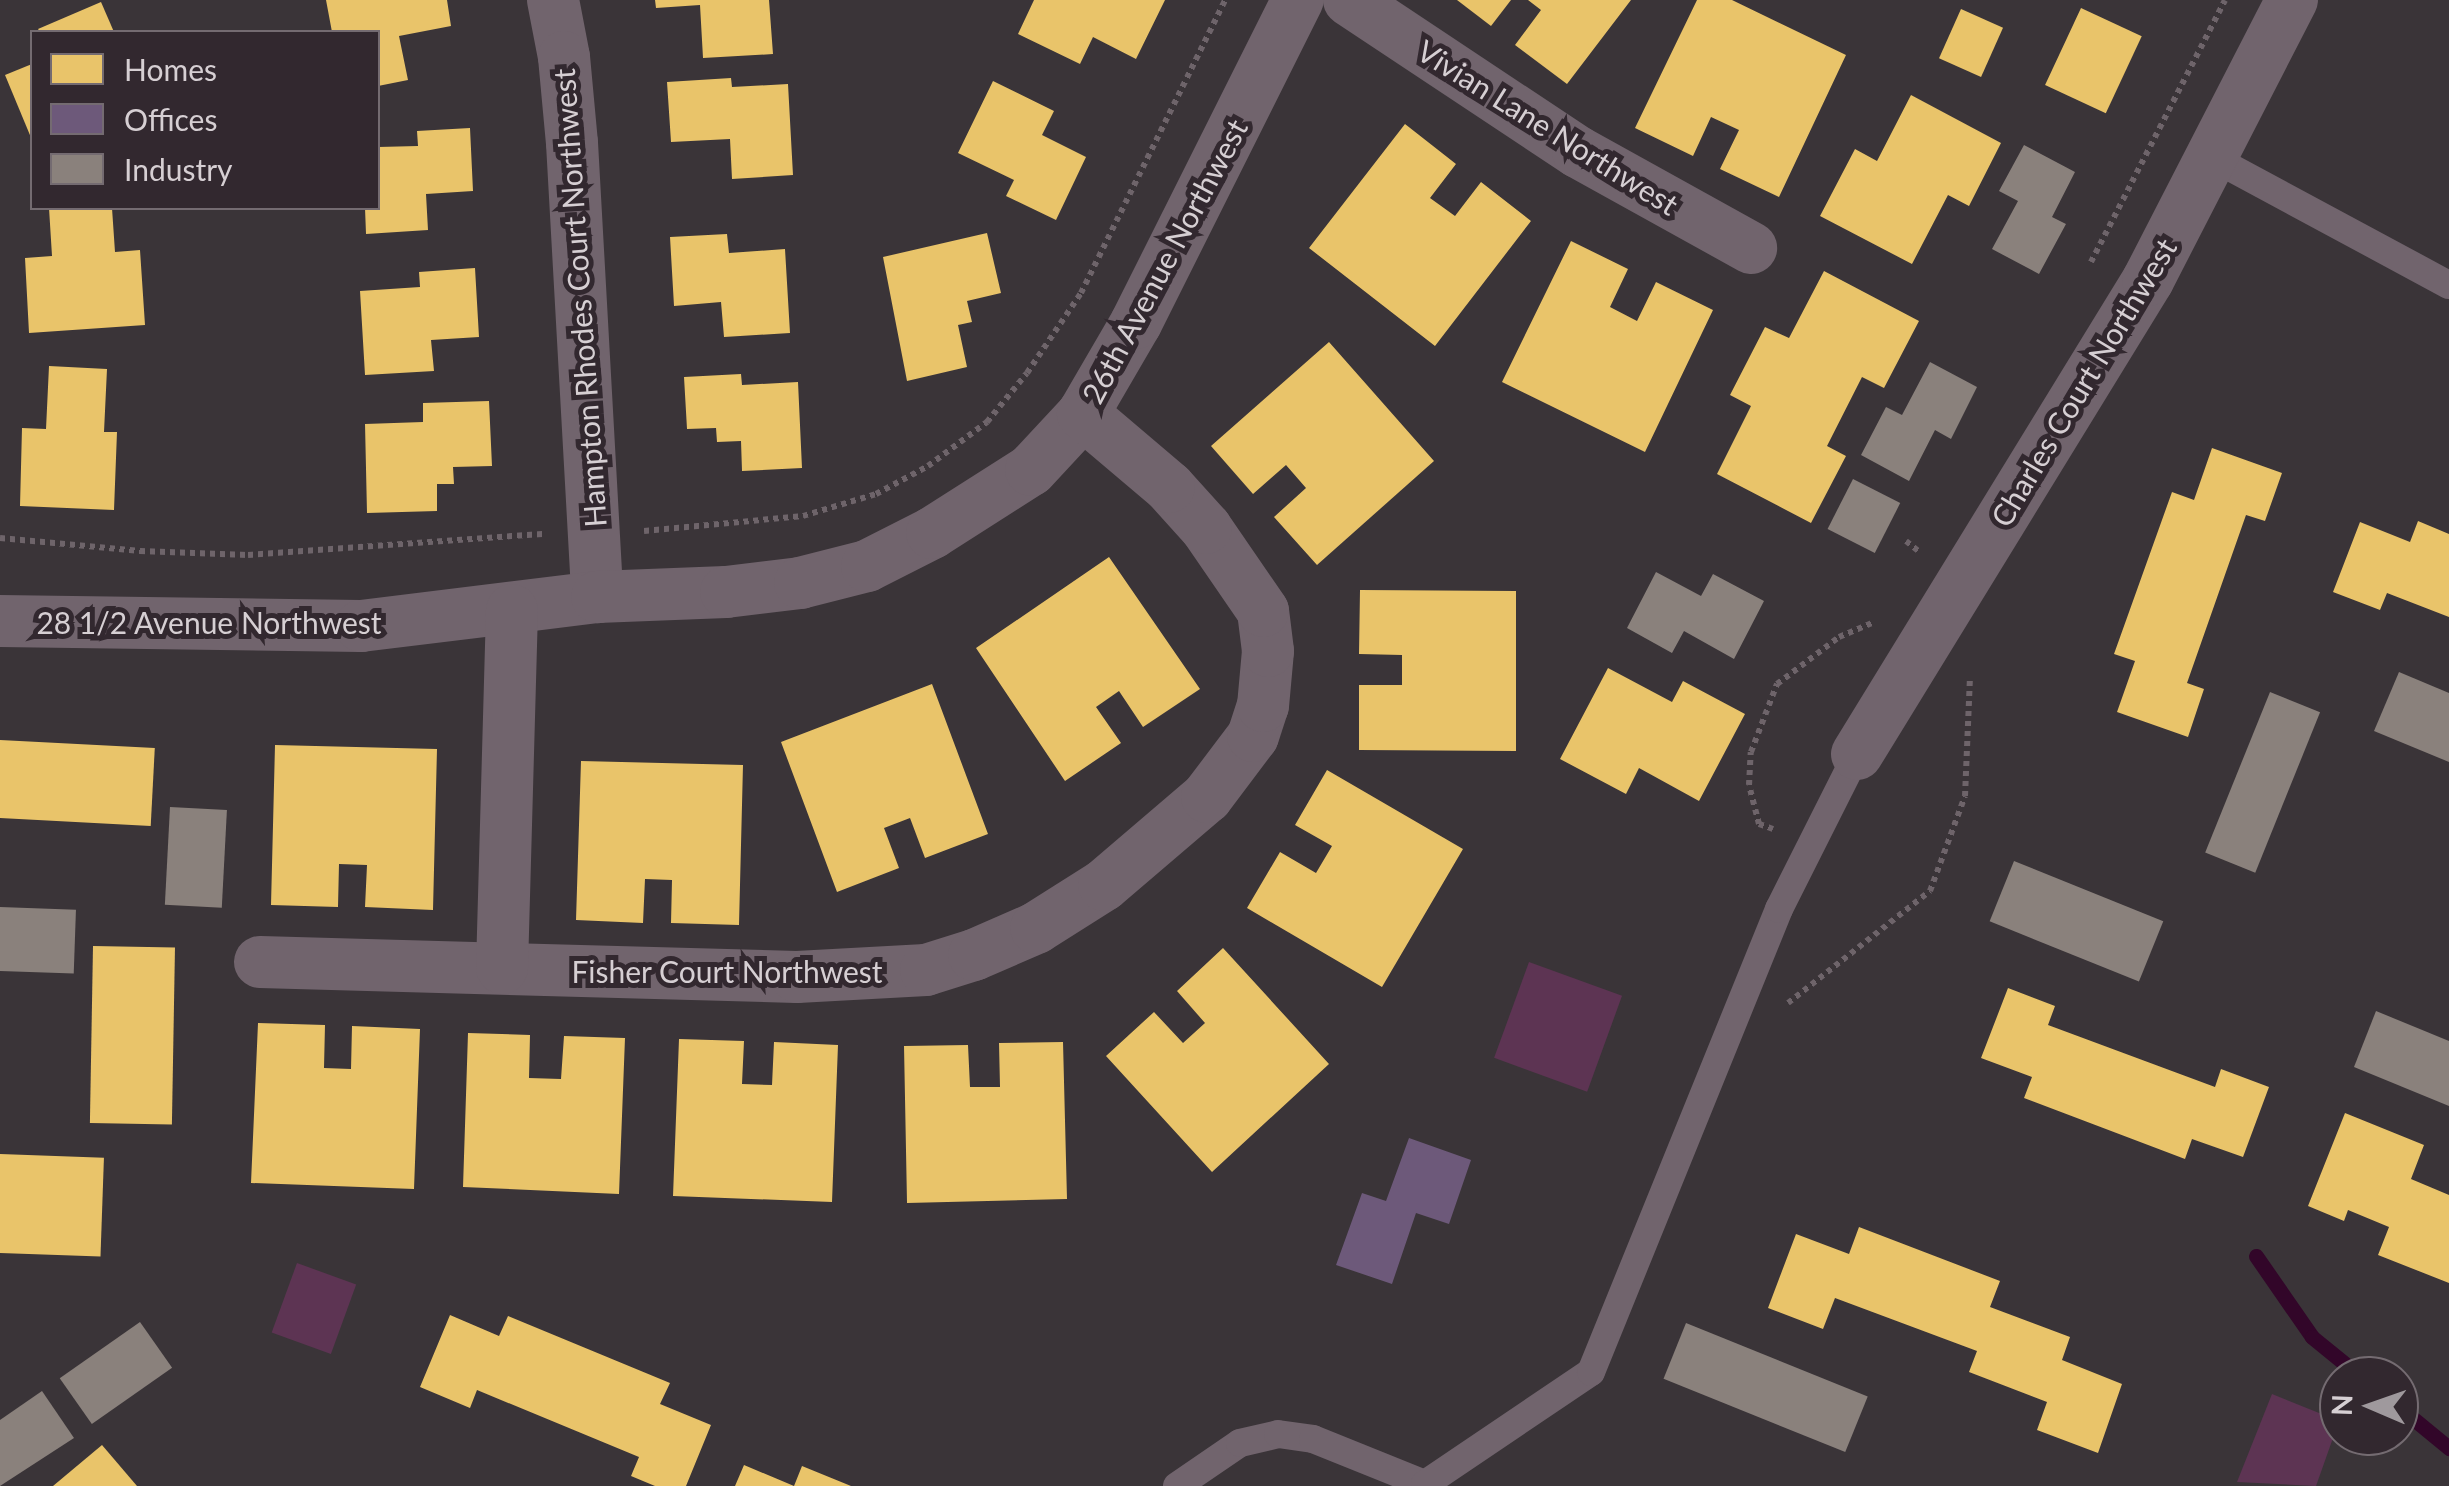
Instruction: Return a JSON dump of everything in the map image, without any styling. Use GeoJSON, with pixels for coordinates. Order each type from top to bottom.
{"type":"FeatureCollection","features":[{"type":"Feature","properties":{"kind":"street","name":"Hampton Rhodes Court Northwest"},"geometry":{"type":"LineString","coordinates":[[553,0],[564,57],[572,142],[597,596]]}},
{"type":"Feature","properties":{"kind":"street","name":"26th Avenue Northwest"},"geometry":{"type":"LineString","coordinates":[[597,596],[726,592],[800,583],[867,566],[932,533],[1031,470],[1084,414],[1136,323],[1298,0]]}},
{"type":"Feature","properties":{"kind":"street","name":"Vivian Lane Northwest"},"geometry":{"type":"LineString","coordinates":[[1349,0],[1578,152],[1751,248]]}},
{"type":"Feature","properties":{"kind":"street","name":"Charles Court Northwest"},"geometry":{"type":"LineString","coordinates":[[1858,754],[2148,280],[2292,0]]}},
{"type":"Feature","properties":{"kind":"street","name":"Fisher Court Northwest"},"geometry":{"type":"LineString","coordinates":[[260,962],[797,977],[926,970],[974,956],[1036,928],[1104,884],[1206,798],[1253,736],[1263,706],[1268,651],[1263,611],[1206,528],[1169,487],[1084,414]]}},
{"type":"Feature","properties":{"kind":"street","name":"28 1/2 Avenue Northwest"},"geometry":{"type":"LineString","coordinates":[[0,622],[361,626],[512,610],[597,596]]}},
{"type":"Feature","properties":{"kind":"street"},"geometry":{"type":"LineString","coordinates":[[502,968],[512,610]]}},
{"type":"Feature","properties":{"kind":"lane"},"geometry":{"type":"LineString","coordinates":[[2213,158],[2449,285]]}},
{"type":"Feature","properties":{"kind":"lane"},"geometry":{"type":"LineString","coordinates":[[1177,1486],[1240,1443],[1278,1434],[1312,1439],[1425,1484],[1591,1372],[1778,909],[1858,754]]}},
{"type":"Feature","properties":{"kind":"path"},"geometry":{"type":"LineString","coordinates":[[645,531],[804,516],[876,494],[928,466],[987,422],[1027,373],[1081,293],[1225,0]]}},
{"type":"Feature","properties":{"kind":"path"},"geometry":{"type":"LineString","coordinates":[[2083,278],[2225,0]]}},
{"type":"Feature","properties":{"kind":"path"},"geometry":{"type":"LineString","coordinates":[[0,538],[140,551],[248,555],[540,534]]}},
{"type":"Feature","properties":{"kind":"path"},"geometry":{"type":"LineString","coordinates":[[1906,541],[1922,554]]}},
{"type":"Feature","properties":{"kind":"path"},"geometry":{"type":"LineString","coordinates":[[1812,844],[1759,824],[1749,785],[1751,752],[1778,684],[1839,638],[1882,619]]}},
{"type":"Feature","properties":{"kind":"path"},"geometry":{"type":"LineString","coordinates":[[1776,1013],[1930,891],[1965,796]]}},
{"type":"Feature","properties":{"kind":"shaded area"},"geometry":{"type":"Polygon","coordinates":[[[1529,962],[1622,996],[1587,1092],[1494,1058],[1529,962]]]}},
{"type":"Feature","properties":{"kind":"shaded area"},"geometry":{"type":"Polygon","coordinates":[[[297,1263],[356,1285],[331,1354],[272,1333],[297,1263]]]}},
{"type":"Feature","properties":{"kind":"shaded area"},"geometry":{"type":"Polygon","coordinates":[[[2272,1394],[2319,1413],[2319,1456],[2327,1456],[2316,1486],[2237,1482],[2272,1394]]]}},
{"type":"Feature","properties":{"kind":"building: Homes"},"geometry":{"type":"Polygon","coordinates":[[[326,0],[447,0],[451,26],[399,36],[408,80],[380,86],[380,30],[332,30],[326,0]]]}},
{"type":"Feature","properties":{"kind":"building: Homes"},"geometry":{"type":"Polygon","coordinates":[[[655,0],[769,0],[773,54],[703,58],[700,5],[656,8],[655,0]]]}},
{"type":"Feature","properties":{"kind":"building: Homes"},"geometry":{"type":"Polygon","coordinates":[[[1034,0],[1165,0],[1136,59],[1093,37],[1080,64],[1018,34],[1034,0]]]}},
{"type":"Feature","properties":{"kind":"building: Homes"},"geometry":{"type":"Polygon","coordinates":[[[1457,0],[1511,0],[1491,26],[1457,0]]]}},
{"type":"Feature","properties":{"kind":"building: Homes"},"geometry":{"type":"Polygon","coordinates":[[[1528,0],[1631,0],[1567,84],[1515,45],[1541,10],[1528,0]]]}},
{"type":"Feature","properties":{"kind":"building: Homes"},"geometry":{"type":"Polygon","coordinates":[[[1697,0],[1732,0],[1846,55],[1779,197],[1720,169],[1739,130],[1711,117],[1693,156],[1635,128],[1697,0]]]}},
{"type":"Feature","properties":{"kind":"building: Homes"},"geometry":{"type":"Polygon","coordinates":[[[101,2],[113,30],[39,30],[101,2]]]}},
{"type":"Feature","properties":{"kind":"building: Homes"},"geometry":{"type":"Polygon","coordinates":[[[2081,8],[2142,36],[2106,113],[2045,85],[2081,8]]]}},
{"type":"Feature","properties":{"kind":"building: Homes"},"geometry":{"type":"Polygon","coordinates":[[[1961,9],[2003,28],[1981,77],[1939,58],[1961,9]]]}},
{"type":"Feature","properties":{"kind":"building: Homes"},"geometry":{"type":"Polygon","coordinates":[[[30,65],[30,135],[5,75],[30,65]]]}},
{"type":"Feature","properties":{"kind":"building: Homes"},"geometry":{"type":"Polygon","coordinates":[[[731,78],[732,87],[788,84],[793,175],[732,179],[730,139],[671,142],[667,82],[731,78]]]}},
{"type":"Feature","properties":{"kind":"building: Homes"},"geometry":{"type":"Polygon","coordinates":[[[993,81],[1054,111],[1042,135],[1086,157],[1056,220],[1006,196],[1014,180],[958,153],[993,81]]]}},
{"type":"Feature","properties":{"kind":"building: Homes"},"geometry":{"type":"Polygon","coordinates":[[[1911,95],[2001,143],[1969,206],[1948,195],[1912,264],[1820,216],[1855,149],[1877,161],[1911,95]]]}},
{"type":"Feature","properties":{"kind":"building: Homes"},"geometry":{"type":"Polygon","coordinates":[[[1405,124],[1456,164],[1430,198],[1455,216],[1481,182],[1531,221],[1435,346],[1309,248],[1405,124]]]}},
{"type":"Feature","properties":{"kind":"building: Homes"},"geometry":{"type":"Polygon","coordinates":[[[470,128],[473,191],[426,194],[428,230],[366,234],[365,210],[380,210],[380,147],[418,146],[417,131],[470,128]]]}},
{"type":"Feature","properties":{"kind":"building: Homes"},"geometry":{"type":"Polygon","coordinates":[[[49,210],[112,210],[115,252],[140,250],[145,325],[29,333],[25,258],[52,256],[49,210]]]}},
{"type":"Feature","properties":{"kind":"building: Homes"},"geometry":{"type":"Polygon","coordinates":[[[987,233],[1001,293],[967,301],[972,322],[958,325],[967,367],[907,381],[883,257],[987,233]]]}},
{"type":"Feature","properties":{"kind":"building: Homes"},"geometry":{"type":"Polygon","coordinates":[[[727,234],[729,253],[785,249],[790,333],[724,337],[721,302],[674,306],[670,237],[727,234]]]}},
{"type":"Feature","properties":{"kind":"building: Homes"},"geometry":{"type":"Polygon","coordinates":[[[1571,241],[1628,269],[1610,307],[1637,321],[1656,282],[1713,310],[1645,452],[1502,382],[1571,241]]]}},
{"type":"Feature","properties":{"kind":"building: Homes"},"geometry":{"type":"Polygon","coordinates":[[[475,268],[479,337],[431,340],[434,371],[365,375],[360,291],[420,287],[419,272],[475,268]]]}},
{"type":"Feature","properties":{"kind":"building: Homes"},"geometry":{"type":"Polygon","coordinates":[[[1824,271],[1919,321],[1884,388],[1862,377],[1827,446],[1846,456],[1811,523],[1717,474],[1751,406],[1730,395],[1765,327],[1789,338],[1824,271]]]}},
{"type":"Feature","properties":{"kind":"building: Homes"},"geometry":{"type":"Polygon","coordinates":[[[1329,342],[1434,461],[1317,565],[1274,517],[1306,488],[1286,465],[1253,494],[1211,446],[1329,342]]]}},
{"type":"Feature","properties":{"kind":"building: Homes"},"geometry":{"type":"Polygon","coordinates":[[[49,366],[107,369],[104,432],[117,432],[114,510],[20,506],[22,428],[46,429],[49,366]]]}},
{"type":"Feature","properties":{"kind":"building: Homes"},"geometry":{"type":"Polygon","coordinates":[[[741,374],[742,385],[798,382],[802,468],[742,471],[741,441],[717,442],[716,428],[687,429],[684,377],[741,374]]]}},
{"type":"Feature","properties":{"kind":"building: Homes"},"geometry":{"type":"Polygon","coordinates":[[[489,401],[492,466],[453,467],[454,484],[437,484],[437,511],[367,513],[365,424],[423,422],[423,403],[489,401]]]}},
{"type":"Feature","properties":{"kind":"building: Homes"},"geometry":{"type":"Polygon","coordinates":[[[2212,448],[2282,473],[2265,521],[2246,515],[2187,683],[2204,689],[2188,737],[2117,712],[2135,661],[2114,654],[2172,492],[2194,500],[2212,448]]]}},
{"type":"Feature","properties":{"kind":"building: Homes"},"geometry":{"type":"Polygon","coordinates":[[[2418,521],[2449,534],[2449,617],[2387,593],[2380,610],[2333,592],[2360,522],[2410,542],[2418,521]]]}},
{"type":"Feature","properties":{"kind":"building: Homes"},"geometry":{"type":"Polygon","coordinates":[[[1109,557],[1200,689],[1143,727],[1119,691],[1096,707],[1121,743],[1065,781],[976,648],[1109,557]]]}},
{"type":"Feature","properties":{"kind":"building: Homes"},"geometry":{"type":"Polygon","coordinates":[[[1360,590],[1516,591],[1516,751],[1359,750],[1359,685],[1402,685],[1402,655],[1359,654],[1360,590]]]}},
{"type":"Feature","properties":{"kind":"building: Homes"},"geometry":{"type":"Polygon","coordinates":[[[1608,668],[1672,702],[1683,681],[1745,714],[1699,801],[1639,768],[1626,794],[1560,759],[1608,668]]]}},
{"type":"Feature","properties":{"kind":"building: Homes"},"geometry":{"type":"Polygon","coordinates":[[[932,684],[988,834],[925,858],[910,818],[884,828],[899,868],[837,892],[781,742],[932,684]]]}},
{"type":"Feature","properties":{"kind":"building: Homes"},"geometry":{"type":"Polygon","coordinates":[[[0,740],[155,748],[151,826],[0,818],[0,740]]]}},
{"type":"Feature","properties":{"kind":"building: Homes"},"geometry":{"type":"Polygon","coordinates":[[[275,745],[437,749],[433,910],[365,907],[367,865],[339,864],[338,907],[271,905],[275,745]]]}},
{"type":"Feature","properties":{"kind":"building: Homes"},"geometry":{"type":"Polygon","coordinates":[[[581,761],[743,765],[739,925],[671,923],[672,880],[645,879],[643,923],[576,920],[581,761]]]}},
{"type":"Feature","properties":{"kind":"building: Homes"},"geometry":{"type":"Polygon","coordinates":[[[1327,770],[1463,849],[1382,987],[1247,908],[1280,852],[1316,873],[1332,846],[1295,825],[1327,770]]]}},
{"type":"Feature","properties":{"kind":"building: Homes"},"geometry":{"type":"Polygon","coordinates":[[[93,946],[175,947],[172,1124],[90,1123],[93,946]]]}},
{"type":"Feature","properties":{"kind":"building: Homes"},"geometry":{"type":"Polygon","coordinates":[[[1223,948],[1329,1064],[1212,1172],[1106,1056],[1154,1012],[1183,1043],[1205,1023],[1177,991],[1223,948]]]}},
{"type":"Feature","properties":{"kind":"building: Homes"},"geometry":{"type":"Polygon","coordinates":[[[2008,988],[2055,1006],[2048,1025],[2215,1087],[2221,1069],[2269,1087],[2243,1157],[2192,1139],[2185,1159],[2024,1098],[2032,1077],[1981,1058],[2008,988]]]}},
{"type":"Feature","properties":{"kind":"building: Homes"},"geometry":{"type":"Polygon","coordinates":[[[258,1023],[325,1025],[324,1068],[351,1069],[352,1026],[420,1029],[414,1189],[251,1183],[258,1023]]]}},
{"type":"Feature","properties":{"kind":"building: Homes"},"geometry":{"type":"Polygon","coordinates":[[[468,1033],[530,1035],[529,1078],[561,1079],[564,1036],[625,1038],[619,1194],[463,1187],[468,1033]]]}},
{"type":"Feature","properties":{"kind":"building: Homes"},"geometry":{"type":"Polygon","coordinates":[[[679,1039],[744,1041],[742,1084],[772,1085],[774,1042],[838,1045],[832,1202],[673,1196],[679,1039]]]}},
{"type":"Feature","properties":{"kind":"building: Homes"},"geometry":{"type":"Polygon","coordinates":[[[1063,1042],[1067,1199],[907,1203],[904,1046],[968,1045],[970,1087],[1000,1087],[999,1043],[1063,1042]]]}},
{"type":"Feature","properties":{"kind":"building: Homes"},"geometry":{"type":"Polygon","coordinates":[[[2345,1113],[2424,1145],[2411,1179],[2449,1195],[2449,1283],[2378,1255],[2389,1227],[2348,1210],[2344,1221],[2308,1206],[2345,1113]]]}},
{"type":"Feature","properties":{"kind":"building: Homes"},"geometry":{"type":"Polygon","coordinates":[[[0,1154],[104,1158],[100,1257],[0,1253],[0,1154]]]}},
{"type":"Feature","properties":{"kind":"building: Homes"},"geometry":{"type":"Polygon","coordinates":[[[1859,1227],[2000,1281],[1990,1307],[2070,1337],[2062,1360],[2122,1384],[2098,1453],[2037,1430],[2047,1402],[1969,1372],[1977,1351],[1835,1298],[1823,1329],[1768,1308],[1796,1234],[1849,1254],[1859,1227]]]}},
{"type":"Feature","properties":{"kind":"building: Homes"},"geometry":{"type":"Polygon","coordinates":[[[450,1315],[499,1336],[508,1316],[670,1383],[660,1404],[711,1425],[686,1486],[655,1486],[631,1476],[639,1457],[477,1390],[470,1408],[420,1387],[450,1315]]]}},
{"type":"Feature","properties":{"kind":"building: Homes"},"geometry":{"type":"Polygon","coordinates":[[[102,1445],[137,1486],[53,1486],[102,1445]]]}},
{"type":"Feature","properties":{"kind":"building: Homes"},"geometry":{"type":"Polygon","coordinates":[[[744,1465],[794,1486],[735,1486],[744,1465]]]}},
{"type":"Feature","properties":{"kind":"building: Homes"},"geometry":{"type":"Polygon","coordinates":[[[802,1466],[851,1486],[794,1486],[802,1466]]]}},
{"type":"Feature","properties":{"kind":"building: Offices"},"geometry":{"type":"Polygon","coordinates":[[[1409,1138],[1471,1160],[1449,1224],[1416,1213],[1392,1284],[1336,1265],[1362,1193],[1386,1201],[1409,1138]]]}},
{"type":"Feature","properties":{"kind":"building: Industry"},"geometry":{"type":"Polygon","coordinates":[[[2024,145],[2075,172],[2052,217],[2066,224],[2039,274],[1992,249],[2018,201],[1999,191],[2024,145]]]}},
{"type":"Feature","properties":{"kind":"building: Industry"},"geometry":{"type":"Polygon","coordinates":[[[1930,362],[1977,387],[1951,439],[1935,430],[1909,481],[1861,455],[1886,407],[1902,415],[1930,362]]]}},
{"type":"Feature","properties":{"kind":"building: Industry"},"geometry":{"type":"Polygon","coordinates":[[[1853,479],[1900,503],[1875,553],[1828,529],[1853,479]]]}},
{"type":"Feature","properties":{"kind":"building: Industry"},"geometry":{"type":"Polygon","coordinates":[[[1656,572],[1701,596],[1713,574],[1764,601],[1734,659],[1684,631],[1672,653],[1627,628],[1656,572]]]}},
{"type":"Feature","properties":{"kind":"building: Industry"},"geometry":{"type":"Polygon","coordinates":[[[2399,672],[2449,693],[2449,762],[2374,731],[2399,672]]]}},
{"type":"Feature","properties":{"kind":"building: Industry"},"geometry":{"type":"Polygon","coordinates":[[[2270,692],[2320,712],[2255,873],[2205,852],[2270,692]]]}},
{"type":"Feature","properties":{"kind":"building: Industry"},"geometry":{"type":"Polygon","coordinates":[[[170,807],[227,810],[222,908],[165,905],[170,807]]]}},
{"type":"Feature","properties":{"kind":"building: Industry"},"geometry":{"type":"Polygon","coordinates":[[[2014,861],[2163,921],[2139,982],[1990,921],[2014,861]]]}},
{"type":"Feature","properties":{"kind":"building: Industry"},"geometry":{"type":"Polygon","coordinates":[[[0,907],[76,910],[74,974],[0,971],[0,907]]]}},
{"type":"Feature","properties":{"kind":"building: Industry"},"geometry":{"type":"Polygon","coordinates":[[[2376,1011],[2449,1041],[2449,1106],[2354,1067],[2376,1011]]]}},
{"type":"Feature","properties":{"kind":"building: Industry"},"geometry":{"type":"Polygon","coordinates":[[[140,1322],[172,1368],[92,1424],[60,1378],[140,1322]]]}},
{"type":"Feature","properties":{"kind":"building: Industry"},"geometry":{"type":"Polygon","coordinates":[[[1686,1323],[1868,1396],[1845,1452],[1664,1379],[1686,1323]]]}},
{"type":"Feature","properties":{"kind":"building: Industry"},"geometry":{"type":"Polygon","coordinates":[[[42,1391],[74,1438],[0,1486],[0,1420],[42,1391]]]}},
{"type":"Feature","properties":{"kind":"waterway"},"geometry":{"type":"LineString","coordinates":[[2256,1256],[2312,1337],[2335,1356]]}},
{"type":"Feature","properties":{"kind":"waterway"},"geometry":{"type":"LineString","coordinates":[[2419,1423],[2449,1448]]}}]}
